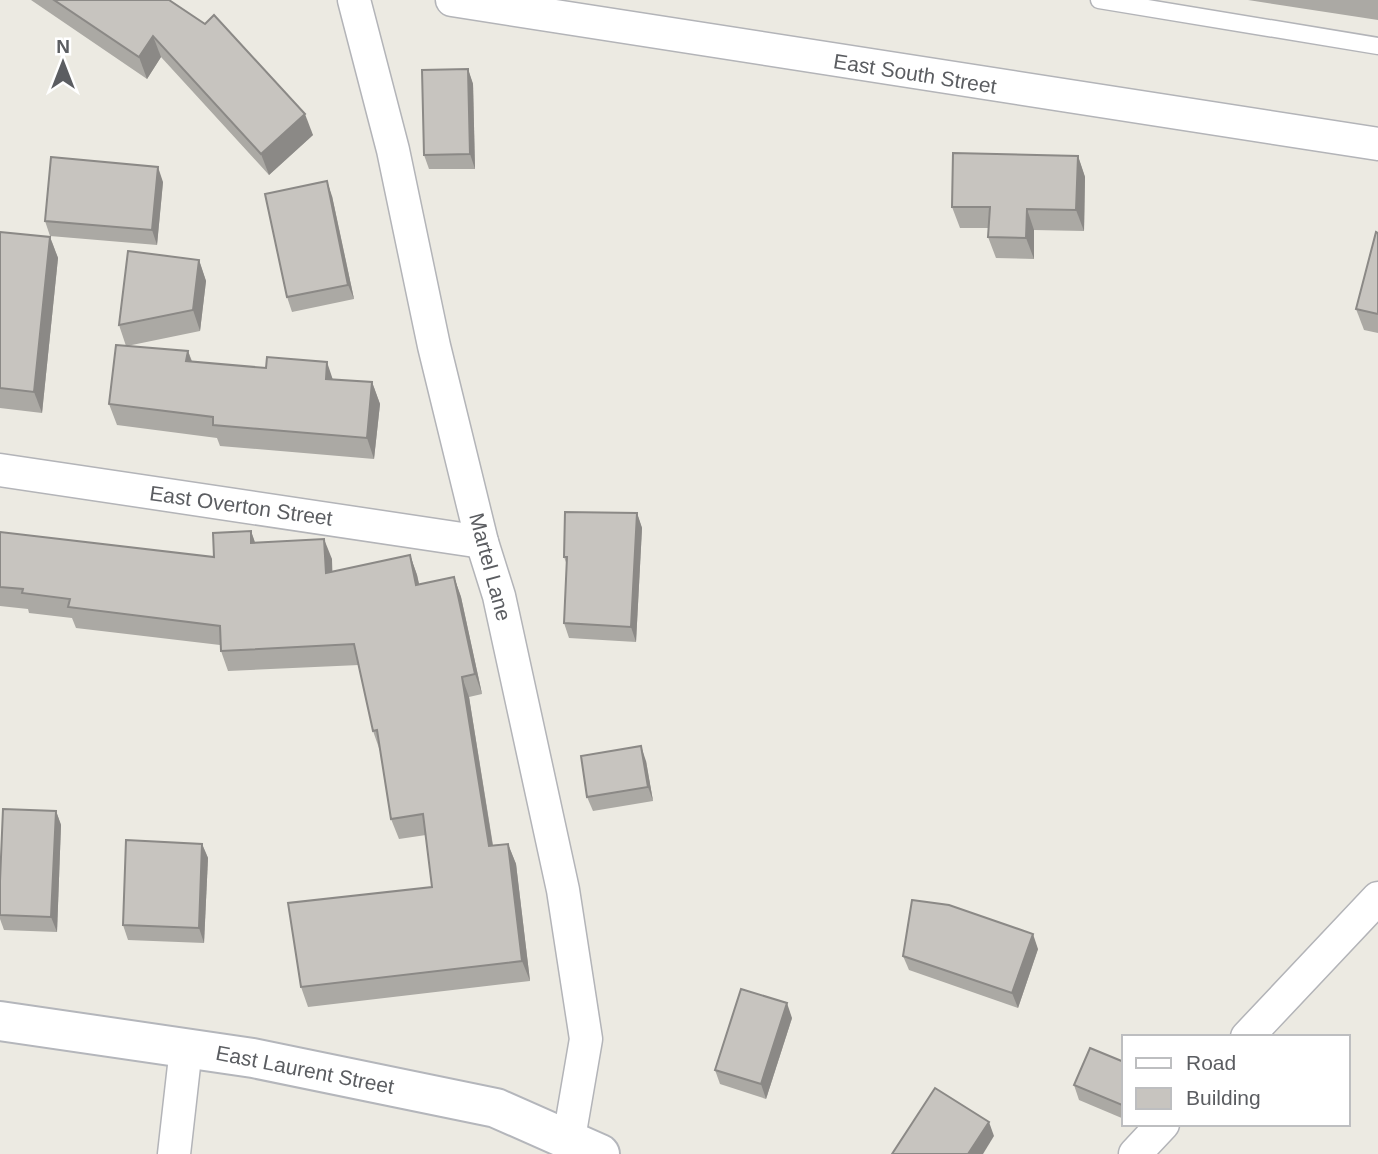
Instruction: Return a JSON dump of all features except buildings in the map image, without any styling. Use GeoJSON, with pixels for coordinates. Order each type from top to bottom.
{"type":"FeatureCollection","features":[{"type":"Feature","properties":{"kind":"street","name":"Martel Lane"},"geometry":{"type":"LineString","coordinates":[[354,0],[393,150],[434,346],[482,542],[499,596],[563,890],[586,1039],[585,1146]]}},
{"type":"Feature","properties":{"kind":"street","name":"East South Street"},"geometry":{"type":"LineString","coordinates":[[452,0],[1378,144]]}},
{"type":"Feature","properties":{"kind":"street","name":"East Overton Street"},"geometry":{"type":"LineString","coordinates":[[0,470],[482,542]]}},
{"type":"Feature","properties":{"kind":"street"},"geometry":{"type":"LineString","coordinates":[[1249,1035],[1378,898]]}},
{"type":"Feature","properties":{"kind":"street","name":"East Laurent Street"},"geometry":{"type":"LineString","coordinates":[[0,1021],[253,1058],[496,1108],[585,1146]]}},
{"type":"Feature","properties":{"kind":"street"},"geometry":{"type":"LineString","coordinates":[[174,1154],[186,1048]]}},
{"type":"Feature","properties":{"kind":"street"},"geometry":{"type":"LineString","coordinates":[[1135,1154],[1161,1126]]}},
{"type":"Feature","properties":{"kind":"lane"},"geometry":{"type":"LineString","coordinates":[[1099,0],[1378,46]]}}]}
